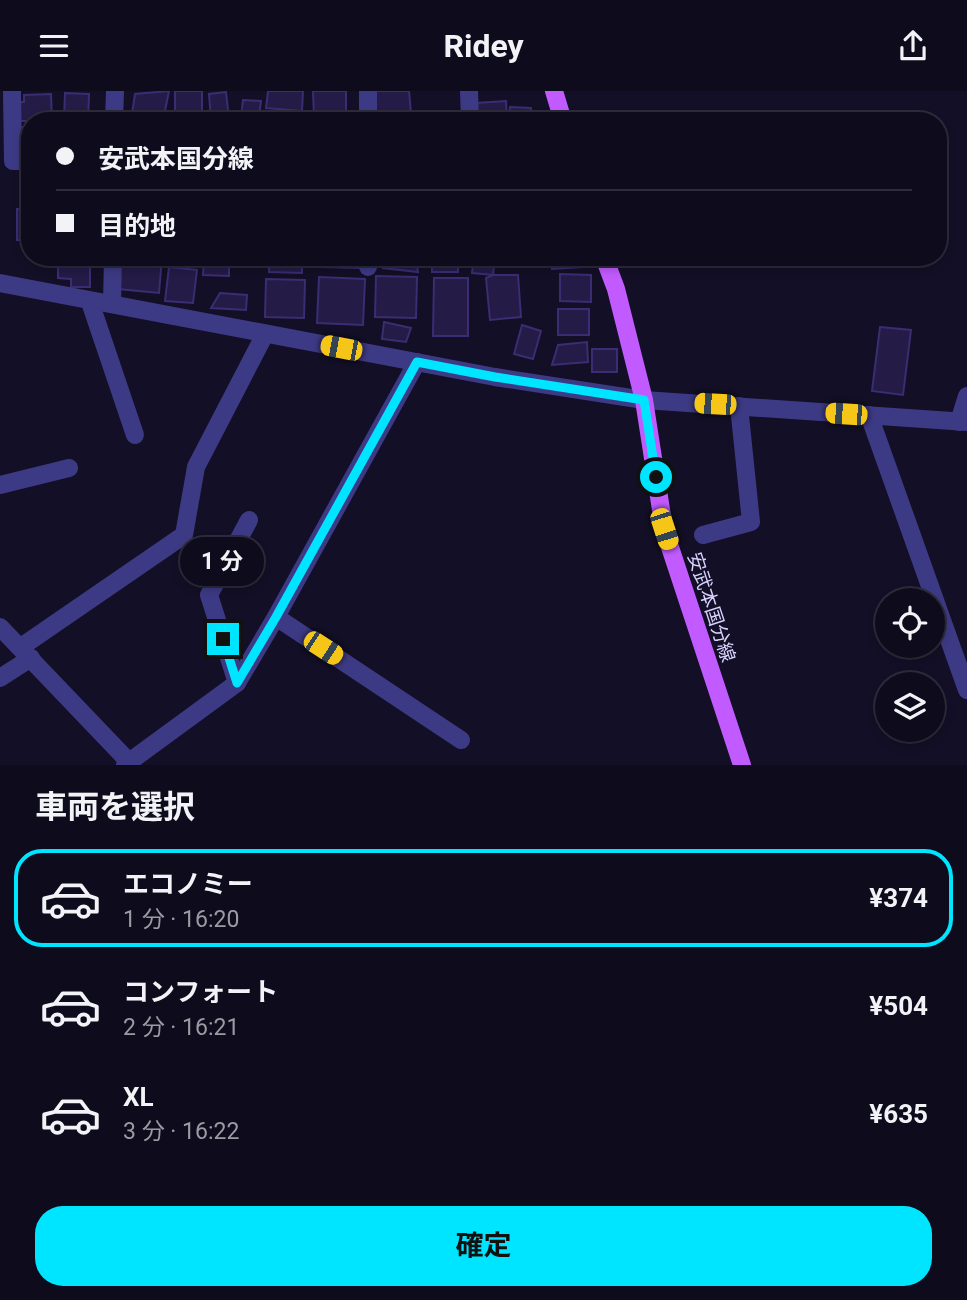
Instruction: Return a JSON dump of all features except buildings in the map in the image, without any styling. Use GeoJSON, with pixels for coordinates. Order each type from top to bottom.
{"type":"FeatureCollection","features":[{"type":"Feature","properties":{"kind":"main road"},"geometry":{"type":"LineString","coordinates":[[554,91],[560,112]]}},
{"type":"Feature","properties":{"kind":"main road","name":"安武本国分線"},"geometry":{"type":"LineString","coordinates":[[607,266],[616,289],[644,400],[664,529],[742,765]]}},
{"type":"Feature","properties":{"kind":"street"},"geometry":{"type":"LineString","coordinates":[[12,91],[13,161],[21,161]]}},
{"type":"Feature","properties":{"kind":"street"},"geometry":{"type":"LineString","coordinates":[[114,112],[115,91]]}},
{"type":"Feature","properties":{"kind":"street"},"geometry":{"type":"LineString","coordinates":[[368,112],[369,91]]}},
{"type":"Feature","properties":{"kind":"street"},"geometry":{"type":"LineString","coordinates":[[469,91],[470,112]]}},
{"type":"Feature","properties":{"kind":"street"},"geometry":{"type":"LineString","coordinates":[[112,304],[113,266]]}},
{"type":"Feature","properties":{"kind":"street"},"geometry":{"type":"LineString","coordinates":[[0,283],[495,377],[644,400],[963,422],[967,396]]}},
{"type":"Feature","properties":{"kind":"street"},"geometry":{"type":"LineString","coordinates":[[90,302],[135,435]]}},
{"type":"Feature","properties":{"kind":"street"},"geometry":{"type":"LineString","coordinates":[[0,678],[26,652],[184,535],[197,467],[265,334]]}},
{"type":"Feature","properties":{"kind":"street"},"geometry":{"type":"LineString","coordinates":[[0,627],[129,764],[237,683],[417,362]]}},
{"type":"Feature","properties":{"kind":"street"},"geometry":{"type":"LineString","coordinates":[[703,535],[751,521],[739,406]]}},
{"type":"Feature","properties":{"kind":"street"},"geometry":{"type":"LineString","coordinates":[[869,415],[967,690]]}},
{"type":"Feature","properties":{"kind":"street"},"geometry":{"type":"LineString","coordinates":[[0,485],[69,468]]}},
{"type":"Feature","properties":{"kind":"street"},"geometry":{"type":"LineString","coordinates":[[237,683],[209,595],[250,520]]}},
{"type":"Feature","properties":{"kind":"street"},"geometry":{"type":"LineString","coordinates":[[276,617],[461,740]]}},
{"type":"Feature","properties":{"kind":"route"},"geometry":{"type":"LineString","coordinates":[[223,639],[237,683],[417,362],[644,400],[656,477]]}}]}
